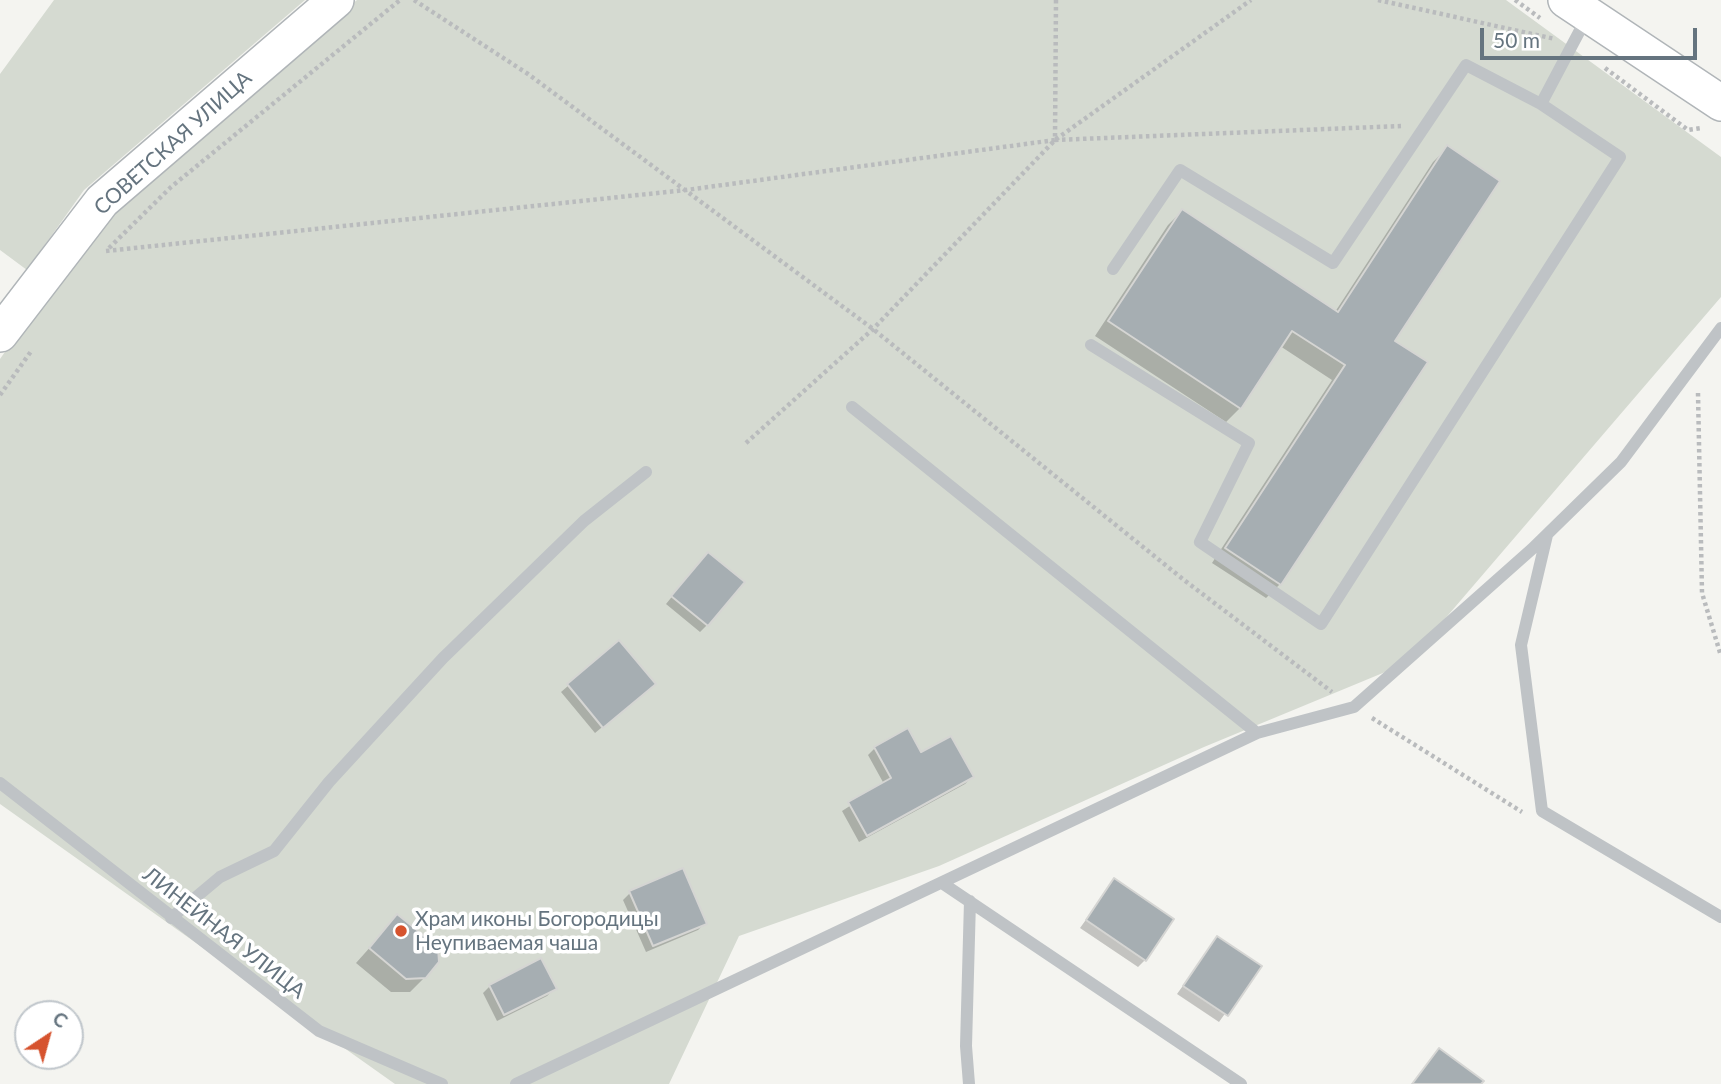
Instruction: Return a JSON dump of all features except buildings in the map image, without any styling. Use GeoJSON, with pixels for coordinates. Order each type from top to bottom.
{"type":"FeatureCollection","features":[{"type":"Feature","properties":{"kind":"main road","name":"СОВЕТСКАЯ УЛИЦА"},"geometry":{"type":"LineString","coordinates":[[0,334],[102,201],[336,0]]}},
{"type":"Feature","properties":{"kind":"main road"},"geometry":{"type":"LineString","coordinates":[[1576,20],[1721,103]]}},
{"type":"Feature","properties":{"kind":"lane"},"geometry":{"type":"LineString","coordinates":[[1541,104],[1576,20]]}},
{"type":"Feature","properties":{"kind":"lane"},"geometry":{"type":"LineString","coordinates":[[1091,345],[1249,443],[1200,542],[1321,624],[1620,157],[1541,104],[1466,65],[1333,263],[1181,170],[1113,269]]}},
{"type":"Feature","properties":{"kind":"lane"},"geometry":{"type":"LineString","coordinates":[[516,1084],[1257,733],[1354,707],[1547,535],[1621,462],[1721,328]]}},
{"type":"Feature","properties":{"kind":"lane"},"geometry":{"type":"LineString","coordinates":[[852,407],[1257,733]]}},
{"type":"Feature","properties":{"kind":"lane"},"geometry":{"type":"LineString","coordinates":[[171,918],[220,877],[274,851],[329,782],[443,658],[584,521],[646,472]]}},
{"type":"Feature","properties":{"kind":"lane"},"geometry":{"type":"LineString","coordinates":[[1547,535],[1521,645],[1542,811],[1721,917]]}},
{"type":"Feature","properties":{"kind":"lane","name":"ЛИНЕЙНАЯ УЛИЦА"},"geometry":{"type":"LineString","coordinates":[[0,783],[319,1031],[442,1084]]}},
{"type":"Feature","properties":{"kind":"lane"},"geometry":{"type":"LineString","coordinates":[[942,883],[1241,1084]]}},
{"type":"Feature","properties":{"kind":"lane"},"geometry":{"type":"LineString","coordinates":[[969,1084],[966,1046],[970,901]]}},
{"type":"Feature","properties":{"kind":"path"},"geometry":{"type":"LineString","coordinates":[[98,262],[171,187],[400,0]]}},
{"type":"Feature","properties":{"kind":"path"},"geometry":{"type":"LineString","coordinates":[[414,0],[528,74],[873,328],[1184,580],[1354,707],[1530,817]]}},
{"type":"Feature","properties":{"kind":"path"},"geometry":{"type":"LineString","coordinates":[[1055,140],[1056,0]]}},
{"type":"Feature","properties":{"kind":"path"},"geometry":{"type":"LineString","coordinates":[[746,443],[873,328],[1055,140],[1251,0]]}},
{"type":"Feature","properties":{"kind":"path"},"geometry":{"type":"LineString","coordinates":[[1378,0],[1576,20]]}},
{"type":"Feature","properties":{"kind":"path"},"geometry":{"type":"LineString","coordinates":[[106,251],[686,190],[1055,140],[1426,125]]}},
{"type":"Feature","properties":{"kind":"path"},"geometry":{"type":"LineString","coordinates":[[0,395],[33,348]]}},
{"type":"Feature","properties":{"kind":"path"},"geometry":{"type":"LineString","coordinates":[[1698,360],[1702,593],[1721,656]]}},
{"type":"Feature","properties":{"kind":"shaded area"},"geometry":{"type":"Polygon","coordinates":[[[54,0],[305,0],[84,190],[27,270],[0,250],[0,74],[54,0]]]}},
{"type":"Feature","properties":{"kind":"shaded area"},"geometry":{"type":"Polygon","coordinates":[[[357,0],[1506,0],[1721,157],[1721,297],[1407,663],[1204,747],[939,866],[739,936],[669,1084],[395,1084],[0,804],[0,359],[102,213],[357,0]]]}},
{"type":"Feature","properties":{"kind":"place","name":"Храм иконы Богородицы Неупиваемая чаша"},"geometry":{"type":"Point","coordinates":[401,931]}}]}
